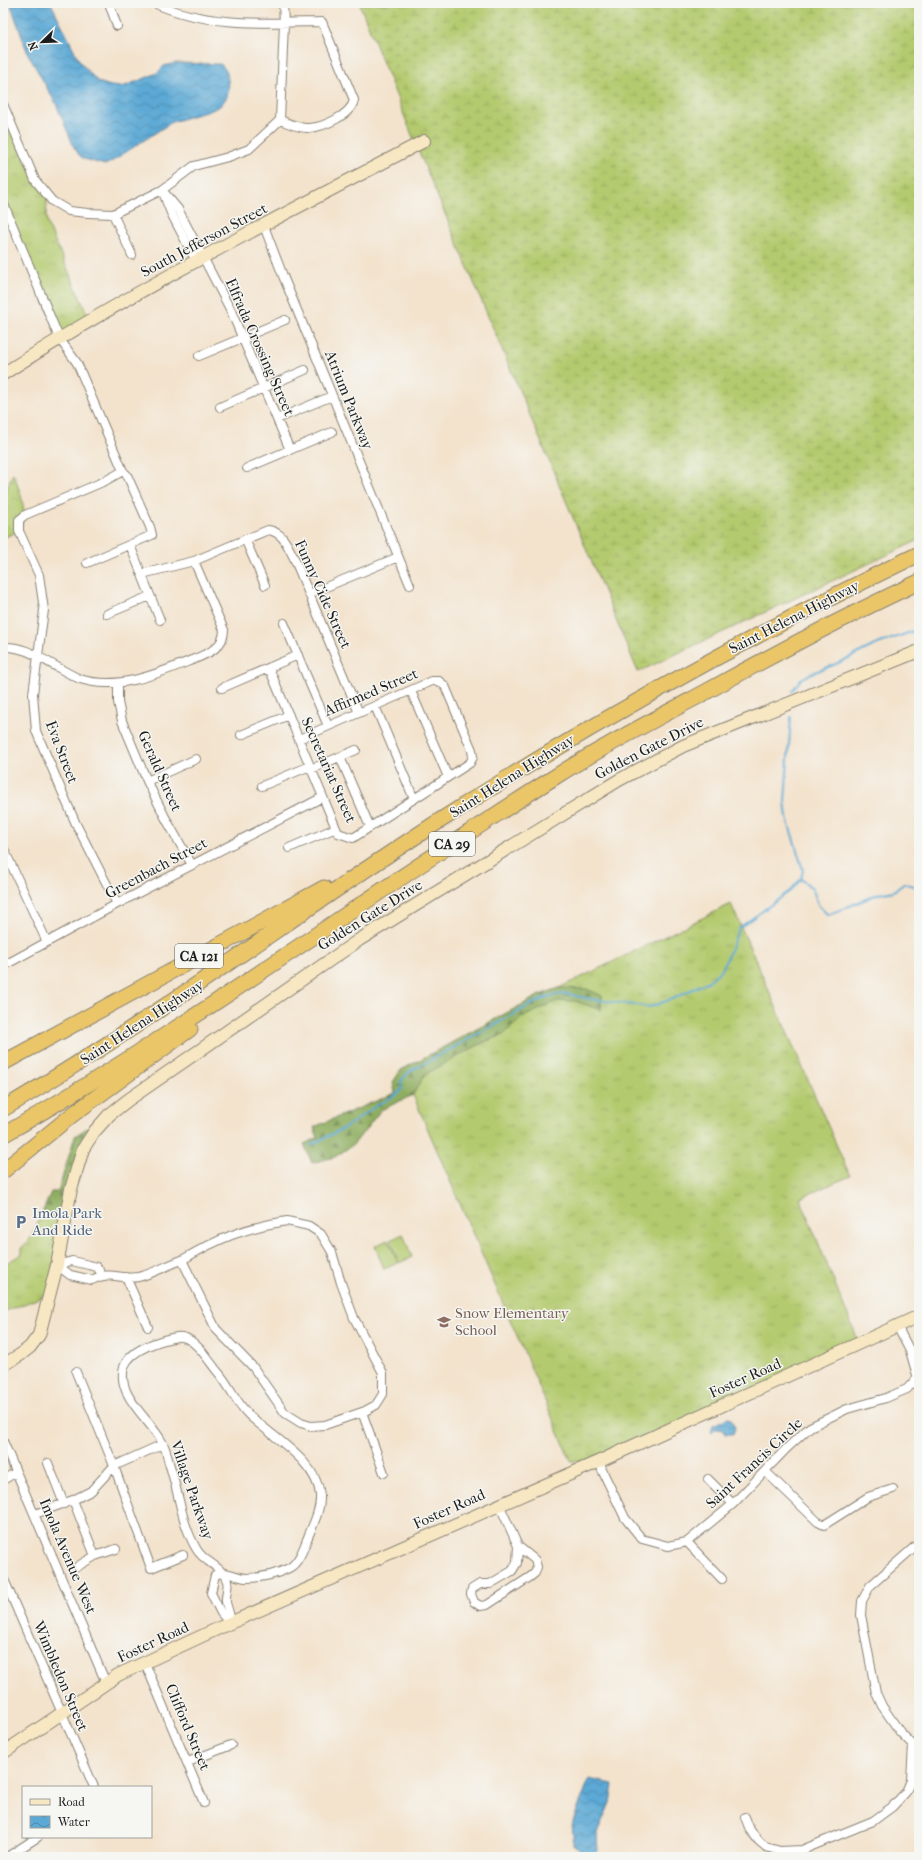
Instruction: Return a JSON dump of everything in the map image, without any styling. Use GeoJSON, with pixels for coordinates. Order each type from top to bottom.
{"type":"FeatureCollection","features":[{"type":"Feature","properties":{"kind":"highway","name":"Saint Helena Highway"},"geometry":{"type":"LineString","coordinates":[[3,1108],[89,1057],[395,850],[542,757],[656,690],[777,624],[919,554]]}},
{"type":"Feature","properties":{"kind":"highway","name":"Saint Helena Highway"},"geometry":{"type":"LineString","coordinates":[[3,1135],[131,1057],[395,881],[559,774],[781,650],[919,582]]}},
{"type":"Feature","properties":{"kind":"highway","name":"CA 121"},"geometry":{"type":"LineString","coordinates":[[3,1063],[395,850]]}},
{"type":"Feature","properties":{"kind":"highway"},"geometry":{"type":"LineString","coordinates":[[3,1171],[72,1115],[395,881]]}},
{"type":"Feature","properties":{"kind":"street"},"geometry":{"type":"LineString","coordinates":[[109,3],[117,26]]}},
{"type":"Feature","properties":{"kind":"street"},"geometry":{"type":"LineString","coordinates":[[154,3],[170,10],[206,20],[284,23],[322,22],[354,100],[352,106],[341,117],[308,129],[293,126],[280,120]]}},
{"type":"Feature","properties":{"kind":"street"},"geometry":{"type":"LineString","coordinates":[[3,104],[35,180],[52,201],[69,211],[113,214],[162,190],[194,166],[228,157],[249,149],[280,120],[284,23],[283,3]]}},
{"type":"Feature","properties":{"kind":"street","name":"South Jefferson Street"},"geometry":{"type":"LineString","coordinates":[[3,374],[59,338],[200,259],[424,141]]}},
{"type":"Feature","properties":{"kind":"street","name":"Elfrada Crossing Street"},"geometry":{"type":"LineString","coordinates":[[162,190],[171,212],[200,259],[244,338],[290,450]]}},
{"type":"Feature","properties":{"kind":"street"},"geometry":{"type":"LineString","coordinates":[[3,202],[6,220],[59,338],[77,363],[123,471],[127,475],[150,526],[152,535],[86,563]]}},
{"type":"Feature","properties":{"kind":"street"},"geometry":{"type":"LineString","coordinates":[[113,214],[132,255]]}},
{"type":"Feature","properties":{"kind":"street","name":"Atrium Parkway"},"geometry":{"type":"LineString","coordinates":[[264,226],[283,276],[410,585]]}},
{"type":"Feature","properties":{"kind":"street"},"geometry":{"type":"LineString","coordinates":[[199,356],[285,320]]}},
{"type":"Feature","properties":{"kind":"street"},"geometry":{"type":"LineString","coordinates":[[220,407],[305,370]]}},
{"type":"Feature","properties":{"kind":"street"},"geometry":{"type":"LineString","coordinates":[[276,419],[332,396]]}},
{"type":"Feature","properties":{"kind":"street"},"geometry":{"type":"LineString","coordinates":[[247,468],[332,432]]}},
{"type":"Feature","properties":{"kind":"street","name":"Eva Street"},"geometry":{"type":"LineString","coordinates":[[117,904],[76,824],[36,731],[33,694],[44,610],[39,575],[19,531],[19,520],[25,515],[105,481],[123,471]]}},
{"type":"Feature","properties":{"kind":"street","name":"Funny Cide Street"},"geometry":{"type":"LineString","coordinates":[[142,574],[194,561],[268,530],[276,531],[285,540],[359,713]]}},
{"type":"Feature","properties":{"kind":"street"},"geometry":{"type":"LineString","coordinates":[[245,539],[265,585]]}},
{"type":"Feature","properties":{"kind":"street"},"geometry":{"type":"LineString","coordinates":[[130,545],[160,620]]}},
{"type":"Feature","properties":{"kind":"street"},"geometry":{"type":"LineString","coordinates":[[309,594],[398,557]]}},
{"type":"Feature","properties":{"kind":"street"},"geometry":{"type":"LineString","coordinates":[[3,647],[13,646],[26,650],[80,679],[98,683],[118,684],[168,670],[198,658],[218,647],[224,637],[224,630],[194,561]]}},
{"type":"Feature","properties":{"kind":"street"},"geometry":{"type":"LineString","coordinates":[[107,614],[150,596]]}},
{"type":"Feature","properties":{"kind":"street"},"geometry":{"type":"LineString","coordinates":[[284,623],[328,726]]}},
{"type":"Feature","properties":{"kind":"street","name":"Golden Gate Drive"},"geometry":{"type":"LineString","coordinates":[[3,1365],[30,1347],[39,1335],[57,1265],[71,1189],[83,1149],[94,1132],[109,1115],[128,1100],[359,940],[619,780],[703,737],[919,651]]}},
{"type":"Feature","properties":{"kind":"street"},"geometry":{"type":"LineString","coordinates":[[222,688],[298,656]]}},
{"type":"Feature","properties":{"kind":"street","name":"Secretariat Street"},"geometry":{"type":"LineString","coordinates":[[269,668],[338,833],[353,838],[470,764]]}},
{"type":"Feature","properties":{"kind":"street","name":"Affirmed Street"},"geometry":{"type":"LineString","coordinates":[[299,739],[432,681],[439,681],[445,686],[472,750],[473,757],[470,764]]}},
{"type":"Feature","properties":{"kind":"street","name":"Gerald Street"},"geometry":{"type":"LineString","coordinates":[[118,684],[118,702],[122,721],[147,781],[192,865]]}},
{"type":"Feature","properties":{"kind":"street"},"geometry":{"type":"LineString","coordinates":[[411,691],[448,777]]}},
{"type":"Feature","properties":{"kind":"street"},"geometry":{"type":"LineString","coordinates":[[375,706],[414,799]]}},
{"type":"Feature","properties":{"kind":"street"},"geometry":{"type":"LineString","coordinates":[[241,735],[289,715]]}},
{"type":"Feature","properties":{"kind":"street"},"geometry":{"type":"LineString","coordinates":[[262,786],[356,750]]}},
{"type":"Feature","properties":{"kind":"street"},"geometry":{"type":"LineString","coordinates":[[340,757],[370,827]]}},
{"type":"Feature","properties":{"kind":"street"},"geometry":{"type":"LineString","coordinates":[[147,781],[196,759]]}},
{"type":"Feature","properties":{"kind":"street","name":"Greenbach Street"},"geometry":{"type":"LineString","coordinates":[[3,966],[117,904],[323,797]]}},
{"type":"Feature","properties":{"kind":"street"},"geometry":{"type":"LineString","coordinates":[[289,848],[336,828]]}},
{"type":"Feature","properties":{"kind":"street"},"geometry":{"type":"LineString","coordinates":[[3,846],[47,942]]}},
{"type":"Feature","properties":{"kind":"street"},"geometry":{"type":"LineString","coordinates":[[57,1265],[70,1275],[92,1280],[102,1275],[137,1277],[182,1260],[212,1242],[235,1232],[260,1225],[287,1221],[309,1226],[321,1234],[332,1252],[341,1283],[354,1318],[383,1373],[383,1394],[376,1405],[362,1412],[325,1425],[311,1426],[301,1423],[285,1413],[253,1367],[216,1329],[182,1260]]}},
{"type":"Feature","properties":{"kind":"street"},"geometry":{"type":"LineString","coordinates":[[57,1265],[72,1261],[97,1267],[102,1275]]}},
{"type":"Feature","properties":{"kind":"street"},"geometry":{"type":"LineString","coordinates":[[126,1277],[148,1327]]}},
{"type":"Feature","properties":{"kind":"street","name":"Foster Road"},"geometry":{"type":"LineString","coordinates":[[3,1753],[61,1712],[106,1683],[145,1663],[230,1623],[600,1460],[919,1316]]}},
{"type":"Feature","properties":{"kind":"street","name":"Saint Francis Circle"},"geometry":{"type":"LineString","coordinates":[[600,1460],[602,1470],[625,1518],[642,1539],[668,1546],[687,1542],[733,1504],[810,1427],[847,1409],[886,1398],[907,1389],[918,1380],[916,1366],[897,1326]]}},
{"type":"Feature","properties":{"kind":"street","name":"Village Parkway"},"geometry":{"type":"LineString","coordinates":[[179,1336],[191,1340],[224,1378],[247,1414],[310,1469],[317,1482],[320,1497],[316,1519],[306,1543],[294,1564],[288,1568],[261,1577],[245,1578],[223,1572],[202,1557],[190,1536],[181,1511],[175,1481],[163,1444],[124,1387],[123,1376],[125,1364],[136,1353],[150,1344],[179,1336]]}},
{"type":"Feature","properties":{"kind":"street"},"geometry":{"type":"LineString","coordinates":[[76,1372],[114,1466],[151,1568],[183,1555]]}},
{"type":"Feature","properties":{"kind":"street"},"geometry":{"type":"LineString","coordinates":[[362,1412],[384,1473]]}},
{"type":"Feature","properties":{"kind":"street","name":"Imola Avenue West"},"geometry":{"type":"LineString","coordinates":[[3,1441],[106,1683]]}},
{"type":"Feature","properties":{"kind":"street"},"geometry":{"type":"LineString","coordinates":[[35,1514],[64,1504],[91,1491],[114,1466],[163,1444]]}},
{"type":"Feature","properties":{"kind":"street"},"geometry":{"type":"LineString","coordinates":[[48,1463],[64,1504]]}},
{"type":"Feature","properties":{"kind":"street"},"geometry":{"type":"LineString","coordinates":[[765,1471],[818,1522],[824,1525],[829,1524],[868,1497],[893,1489]]}},
{"type":"Feature","properties":{"kind":"street"},"geometry":{"type":"LineString","coordinates":[[3,1480],[16,1472]]}},
{"type":"Feature","properties":{"kind":"street"},"geometry":{"type":"LineString","coordinates":[[708,1479],[733,1504]]}},
{"type":"Feature","properties":{"kind":"street"},"geometry":{"type":"LineString","coordinates":[[73,1500],[95,1556]]}},
{"type":"Feature","properties":{"kind":"street"},"geometry":{"type":"LineString","coordinates":[[499,1504],[518,1546],[535,1560],[537,1567],[535,1573],[487,1605],[480,1606],[474,1602],[471,1594],[472,1589],[480,1584],[490,1584],[512,1571],[517,1563],[518,1546]]}},
{"type":"Feature","properties":{"kind":"street"},"geometry":{"type":"LineString","coordinates":[[687,1542],[722,1579]]}},
{"type":"Feature","properties":{"kind":"street"},"geometry":{"type":"LineString","coordinates":[[745,1817],[750,1830],[766,1847],[780,1851],[802,1850],[873,1821],[892,1808],[906,1792],[911,1780],[916,1745],[900,1732],[882,1706],[876,1693],[861,1616],[862,1602],[870,1586],[919,1543]]}},
{"type":"Feature","properties":{"kind":"street"},"geometry":{"type":"LineString","coordinates":[[78,1566],[95,1556],[116,1549]]}},
{"type":"Feature","properties":{"kind":"street"},"geometry":{"type":"LineString","coordinates":[[223,1572],[228,1583],[226,1605],[231,1613],[230,1623],[221,1614],[211,1593],[215,1575],[223,1572]]}},
{"type":"Feature","properties":{"kind":"street","name":"Wimbledon Street"},"geometry":{"type":"LineString","coordinates":[[3,1577],[94,1786]]}},
{"type":"Feature","properties":{"kind":"street","name":"Clifford Street"},"geometry":{"type":"LineString","coordinates":[[145,1663],[204,1803]]}},
{"type":"Feature","properties":{"kind":"street"},"geometry":{"type":"LineString","coordinates":[[188,1762],[231,1745]]}},
{"type":"Feature","properties":{"kind":"street"},"geometry":{"type":"LineString","coordinates":[[7,1857],[36,1838]]}},
{"type":"Feature","properties":{"kind":"green space"},"geometry":{"type":"Polygon","coordinates":[[[359,3],[919,3],[919,540],[638,672],[416,145],[359,3]]]}},
{"type":"Feature","properties":{"kind":"green space"},"geometry":{"type":"Polygon","coordinates":[[[3,104],[35,180],[48,195],[46,214],[47,223],[90,320],[59,338],[3,202],[3,104]]]}},
{"type":"Feature","properties":{"kind":"green space"},"geometry":{"type":"Polygon","coordinates":[[[13,473],[21,495],[25,515],[19,531],[3,538],[3,497],[13,473]]]}},
{"type":"Feature","properties":{"kind":"green space"},"geometry":{"type":"Polygon","coordinates":[[[731,904],[850,1176],[800,1198],[859,1343],[600,1461],[571,1461],[413,1095],[422,1059],[540,995],[559,988],[731,904]]]}},
{"type":"Feature","properties":{"kind":"green space"},"geometry":{"type":"Polygon","coordinates":[[[559,988],[587,989],[602,996],[601,1010],[575,1001],[557,1001],[523,1017],[503,1035],[482,1043],[424,1075],[413,1095],[381,1110],[354,1144],[335,1157],[312,1163],[304,1144],[318,1138],[314,1127],[395,1093],[393,1082],[401,1070],[540,995],[559,988]]]}},
{"type":"Feature","properties":{"kind":"green space"},"geometry":{"type":"Polygon","coordinates":[[[128,1100],[94,1132],[64,1224],[42,1213],[51,1192],[58,1192],[75,1136],[128,1100]]]}},
{"type":"Feature","properties":{"kind":"green space"},"geometry":{"type":"Polygon","coordinates":[[[42,1213],[64,1224],[50,1294],[3,1312],[3,1265],[22,1254],[22,1247],[29,1241],[42,1213]]]}},
{"type":"Feature","properties":{"kind":"green space"},"geometry":{"type":"Polygon","coordinates":[[[403,1234],[412,1257],[399,1263],[390,1240],[403,1234]]]}},
{"type":"Feature","properties":{"kind":"green space"},"geometry":{"type":"Polygon","coordinates":[[[388,1240],[398,1263],[384,1269],[375,1246],[388,1240]]]}},
{"type":"Feature","properties":{"kind":"water"},"geometry":{"type":"Polygon","coordinates":[[[10,3],[51,3],[80,62],[98,82],[111,86],[122,87],[157,73],[164,66],[175,63],[221,64],[227,72],[229,88],[227,97],[221,105],[212,110],[172,122],[105,165],[84,159],[79,155],[74,147],[56,104],[28,54],[10,3]]]}},
{"type":"Feature","properties":{"kind":"water"},"geometry":{"type":"Polygon","coordinates":[[[728,1418],[731,1419],[735,1428],[733,1434],[725,1434],[724,1430],[716,1429],[712,1433],[711,1432],[713,1425],[728,1418]]]}},
{"type":"Feature","properties":{"kind":"water"},"geometry":{"type":"Polygon","coordinates":[[[589,1779],[613,1784],[610,1803],[597,1833],[598,1851],[590,1855],[574,1846],[572,1824],[589,1779]]]}},
{"type":"Feature","properties":{"kind":"waterway"},"geometry":{"type":"LineString","coordinates":[[792,691],[801,679],[810,674],[836,664],[875,645],[919,629]]}},
{"type":"Feature","properties":{"kind":"waterway"},"geometry":{"type":"LineString","coordinates":[[791,717],[785,801],[787,818],[803,870],[801,879]]}},
{"type":"Feature","properties":{"kind":"waterway"},"geometry":{"type":"LineString","coordinates":[[311,1145],[346,1127],[376,1106],[394,1096],[402,1089],[401,1081],[409,1072],[532,1004],[552,995],[567,994],[590,999],[650,1007],[677,997],[709,981],[723,968],[739,928],[790,891],[801,879],[812,888],[819,906],[828,915],[878,894],[894,891],[905,883],[916,887],[919,891]]}},
{"type":"Feature","properties":{"kind":"place","name":"Imola Park And Ride"},"geometry":{"type":"Point","coordinates":[21,1222]}},
{"type":"Feature","properties":{"kind":"place","name":"Snow Elementary School"},"geometry":{"type":"Point","coordinates":[444,1322]}}]}
